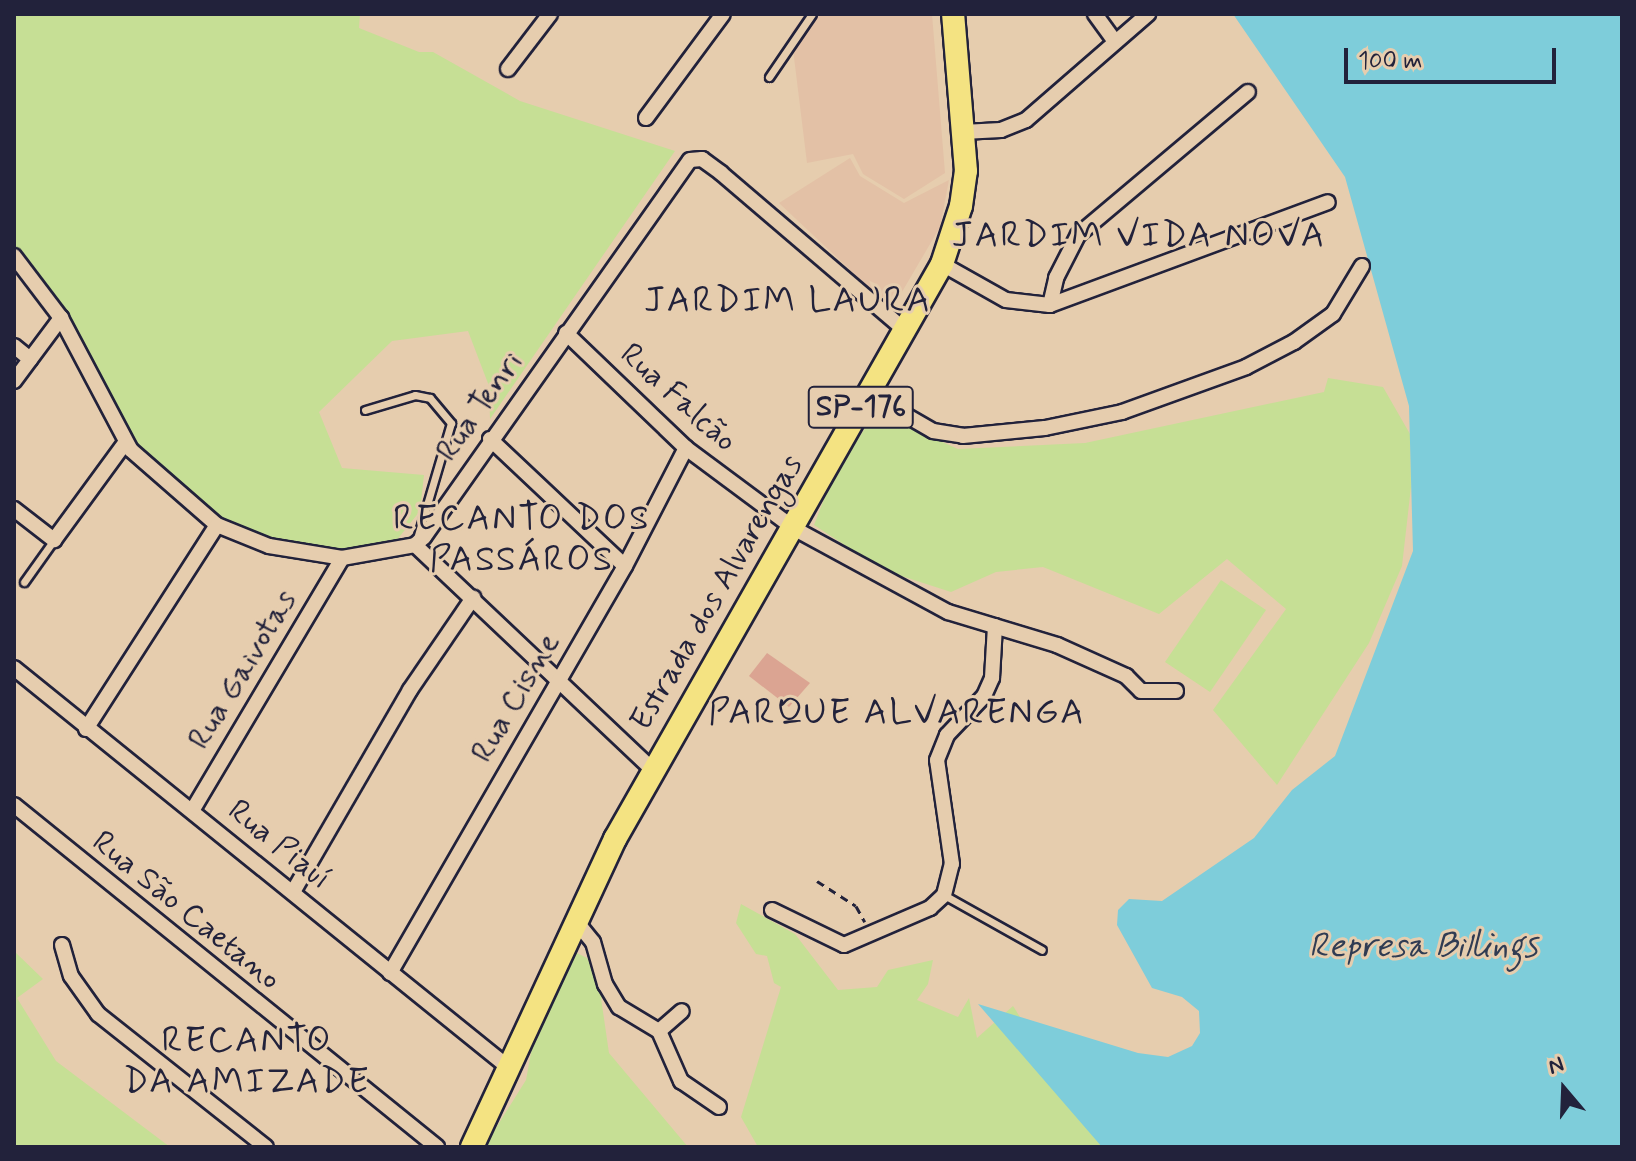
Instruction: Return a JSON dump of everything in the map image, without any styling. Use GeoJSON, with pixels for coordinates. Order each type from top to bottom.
{"type":"FeatureCollection","features":[{"type":"Feature","properties":{"kind":"main road","name":"Estrada dos Alvarengas"},"geometry":{"type":"LineString","coordinates":[[472,1147],[575,920],[653,770],[795,529],[815,483],[942,264],[961,206],[963,132],[953,14]]}},
{"type":"Feature","properties":{"kind":"street"},"geometry":{"type":"LineString","coordinates":[[508,69],[550,14]]}},
{"type":"Feature","properties":{"kind":"street"},"geometry":{"type":"LineString","coordinates":[[646,118],[723,14]]}},
{"type":"Feature","properties":{"kind":"street"},"geometry":{"type":"LineString","coordinates":[[1095,14],[1114,40]]}},
{"type":"Feature","properties":{"kind":"street"},"geometry":{"type":"LineString","coordinates":[[963,132],[1001,130],[1026,120],[1114,40],[1148,14]]}},
{"type":"Feature","properties":{"kind":"street"},"geometry":{"type":"LineString","coordinates":[[1050,305],[1056,278],[1078,235],[1248,92]]}},
{"type":"Feature","properties":{"kind":"street","name":"Rua Tenri"},"geometry":{"type":"LineString","coordinates":[[415,545],[683,166],[696,159],[721,173],[905,330]]}},
{"type":"Feature","properties":{"kind":"street"},"geometry":{"type":"LineString","coordinates":[[942,264],[1006,300],[1050,305],[1328,202]]}},
{"type":"Feature","properties":{"kind":"street"},"geometry":{"type":"LineString","coordinates":[[14,256],[61,318],[125,443],[217,525],[269,546],[342,558],[415,545],[653,770]]}},
{"type":"Feature","properties":{"kind":"street"},"geometry":{"type":"LineString","coordinates":[[869,394],[933,431],[963,436],[1045,428],[1122,412],[1246,367],[1294,342],[1333,314],[1362,266]]}},
{"type":"Feature","properties":{"kind":"street"},"geometry":{"type":"LineString","coordinates":[[14,381],[61,318]]}},
{"type":"Feature","properties":{"kind":"street","name":"Rua Falcão"},"geometry":{"type":"LineString","coordinates":[[566,333],[686,448],[795,529],[948,612],[1021,631],[1126,676],[1141,691],[1176,691]]}},
{"type":"Feature","properties":{"kind":"street"},"geometry":{"type":"LineString","coordinates":[[14,346],[30,359]]}},
{"type":"Feature","properties":{"kind":"street"},"geometry":{"type":"LineString","coordinates":[[490,439],[625,566]]}},
{"type":"Feature","properties":{"kind":"street"},"geometry":{"type":"LineString","coordinates":[[14,509],[54,540],[125,443]]}},
{"type":"Feature","properties":{"kind":"street","name":"Rua Cisne"},"geometry":{"type":"LineString","coordinates":[[390,973],[625,566],[686,448]]}},
{"type":"Feature","properties":{"kind":"street"},"geometry":{"type":"LineString","coordinates":[[86,729],[217,525]]}},
{"type":"Feature","properties":{"kind":"street","name":"Rua Gaivotas"},"geometry":{"type":"LineString","coordinates":[[192,811],[342,558]]}},
{"type":"Feature","properties":{"kind":"street"},"geometry":{"type":"LineString","coordinates":[[293,892],[410,690],[473,598]]}},
{"type":"Feature","properties":{"kind":"street"},"geometry":{"type":"LineString","coordinates":[[772,910],[840,945],[930,908],[944,895],[952,864],[937,760],[947,735],[984,696],[992,678],[995,626]]}},
{"type":"Feature","properties":{"kind":"street","name":"Rua Piauí"},"geometry":{"type":"LineString","coordinates":[[14,668],[508,1067]]}},
{"type":"Feature","properties":{"kind":"street","name":"Rua São Caetano"},"geometry":{"type":"LineString","coordinates":[[14,805],[437,1147]]}},
{"type":"Feature","properties":{"kind":"street"},"geometry":{"type":"LineString","coordinates":[[575,920],[593,942],[614,1000],[659,1031],[681,1081],[719,1107]]}},
{"type":"Feature","properties":{"kind":"street"},"geometry":{"type":"LineString","coordinates":[[62,945],[71,976],[98,1014],[266,1147]]}},
{"type":"Feature","properties":{"kind":"street"},"geometry":{"type":"LineString","coordinates":[[659,1031],[682,1011]]}},
{"type":"Feature","properties":{"kind":"lane"},"geometry":{"type":"LineString","coordinates":[[769,77],[812,14]]}},
{"type":"Feature","properties":{"kind":"lane"},"geometry":{"type":"LineString","coordinates":[[365,410],[415,395],[430,398],[451,423],[415,545]]}},
{"type":"Feature","properties":{"kind":"lane"},"geometry":{"type":"LineString","coordinates":[[24,582],[54,540]]}},
{"type":"Feature","properties":{"kind":"lane"},"geometry":{"type":"LineString","coordinates":[[944,895],[1042,950]]}},
{"type":"Feature","properties":{"kind":"path"},"geometry":{"type":"LineString","coordinates":[[817,881],[856,906],[868,934]]}},
{"type":"Feature","properties":{"kind":"shaded area"},"geometry":{"type":"Polygon","coordinates":[[[805,14],[932,14],[945,173],[904,199],[863,174],[853,154],[807,163],[791,33],[805,14]]]}},
{"type":"Feature","properties":{"kind":"shaded area"},"geometry":{"type":"Polygon","coordinates":[[[850,158],[860,176],[904,203],[949,180],[940,227],[899,297],[879,297],[779,203],[850,158]]]}},
{"type":"Feature","properties":{"kind":"green space"},"geometry":{"type":"Polygon","coordinates":[[[14,14],[360,14],[359,28],[419,52],[433,52],[520,101],[675,151],[490,419],[489,386],[468,331],[392,341],[319,412],[342,468],[424,475],[420,511],[392,546],[341,553],[259,538],[218,521],[127,438],[61,310],[14,246],[14,14]]]}},
{"type":"Feature","properties":{"kind":"green space"},"geometry":{"type":"Polygon","coordinates":[[[1328,378],[1383,387],[1410,434],[1411,487],[1402,566],[1369,643],[1277,785],[1213,710],[1286,609],[1227,559],[1159,614],[1043,567],[996,572],[951,592],[883,570],[814,525],[833,476],[876,412],[958,449],[1085,443],[1324,392],[1328,378]]]}},
{"type":"Feature","properties":{"kind":"green space"},"geometry":{"type":"Polygon","coordinates":[[[1221,580],[1266,610],[1210,692],[1165,662],[1221,580]]]}},
{"type":"Feature","properties":{"kind":"green space"},"geometry":{"type":"Polygon","coordinates":[[[741,904],[795,934],[838,990],[877,987],[888,970],[933,960],[928,984],[917,1000],[958,1017],[969,998],[977,1038],[1013,1006],[1034,1039],[1133,1147],[758,1147],[741,1117],[781,987],[774,983],[767,956],[756,954],[736,923],[741,904]]]}},
{"type":"Feature","properties":{"kind":"green space"},"geometry":{"type":"Polygon","coordinates":[[[14,951],[43,979],[17,998],[56,1061],[170,1147],[14,1147],[14,951]]]}},
{"type":"Feature","properties":{"kind":"green space"},"geometry":{"type":"Polygon","coordinates":[[[575,952],[587,958],[606,996],[601,998],[609,1053],[688,1147],[484,1147],[526,1080],[535,1031],[575,952]]]}},
{"type":"Feature","properties":{"kind":"water","name":"Represa Billings"},"geometry":{"type":"Polygon","coordinates":[[[1233,14],[1622,14],[1622,1147],[1102,1147],[978,1004],[1138,1053],[1168,1057],[1192,1046],[1200,1033],[1199,1011],[1182,997],[1152,988],[1117,925],[1118,910],[1129,899],[1162,901],[1254,838],[1292,790],[1335,756],[1413,551],[1409,406],[1345,177],[1233,14]]]}},
{"type":"Feature","properties":{"kind":"building"},"geometry":{"type":"Polygon","coordinates":[[[767,653],[810,683],[789,707],[749,676],[767,653]]]}},
{"type":"Feature","properties":{"kind":"district","name":"JARDIM VIDA NOVA"},"geometry":{"type":"Point","coordinates":[1139,237]}},
{"type":"Feature","properties":{"kind":"district","name":"JARDIM LAURA"},"geometry":{"type":"Point","coordinates":[788,302]}},
{"type":"Feature","properties":{"kind":"district","name":"RECANTO DOS PASSÁROS"},"geometry":{"type":"Point","coordinates":[522,540]}},
{"type":"Feature","properties":{"kind":"district","name":"PARQUE ALVARENGA"},"geometry":{"type":"Point","coordinates":[897,714]}},
{"type":"Feature","properties":{"kind":"district","name":"RECANTO DA AMIZADE"},"geometry":{"type":"Point","coordinates":[247,1062]}}]}
